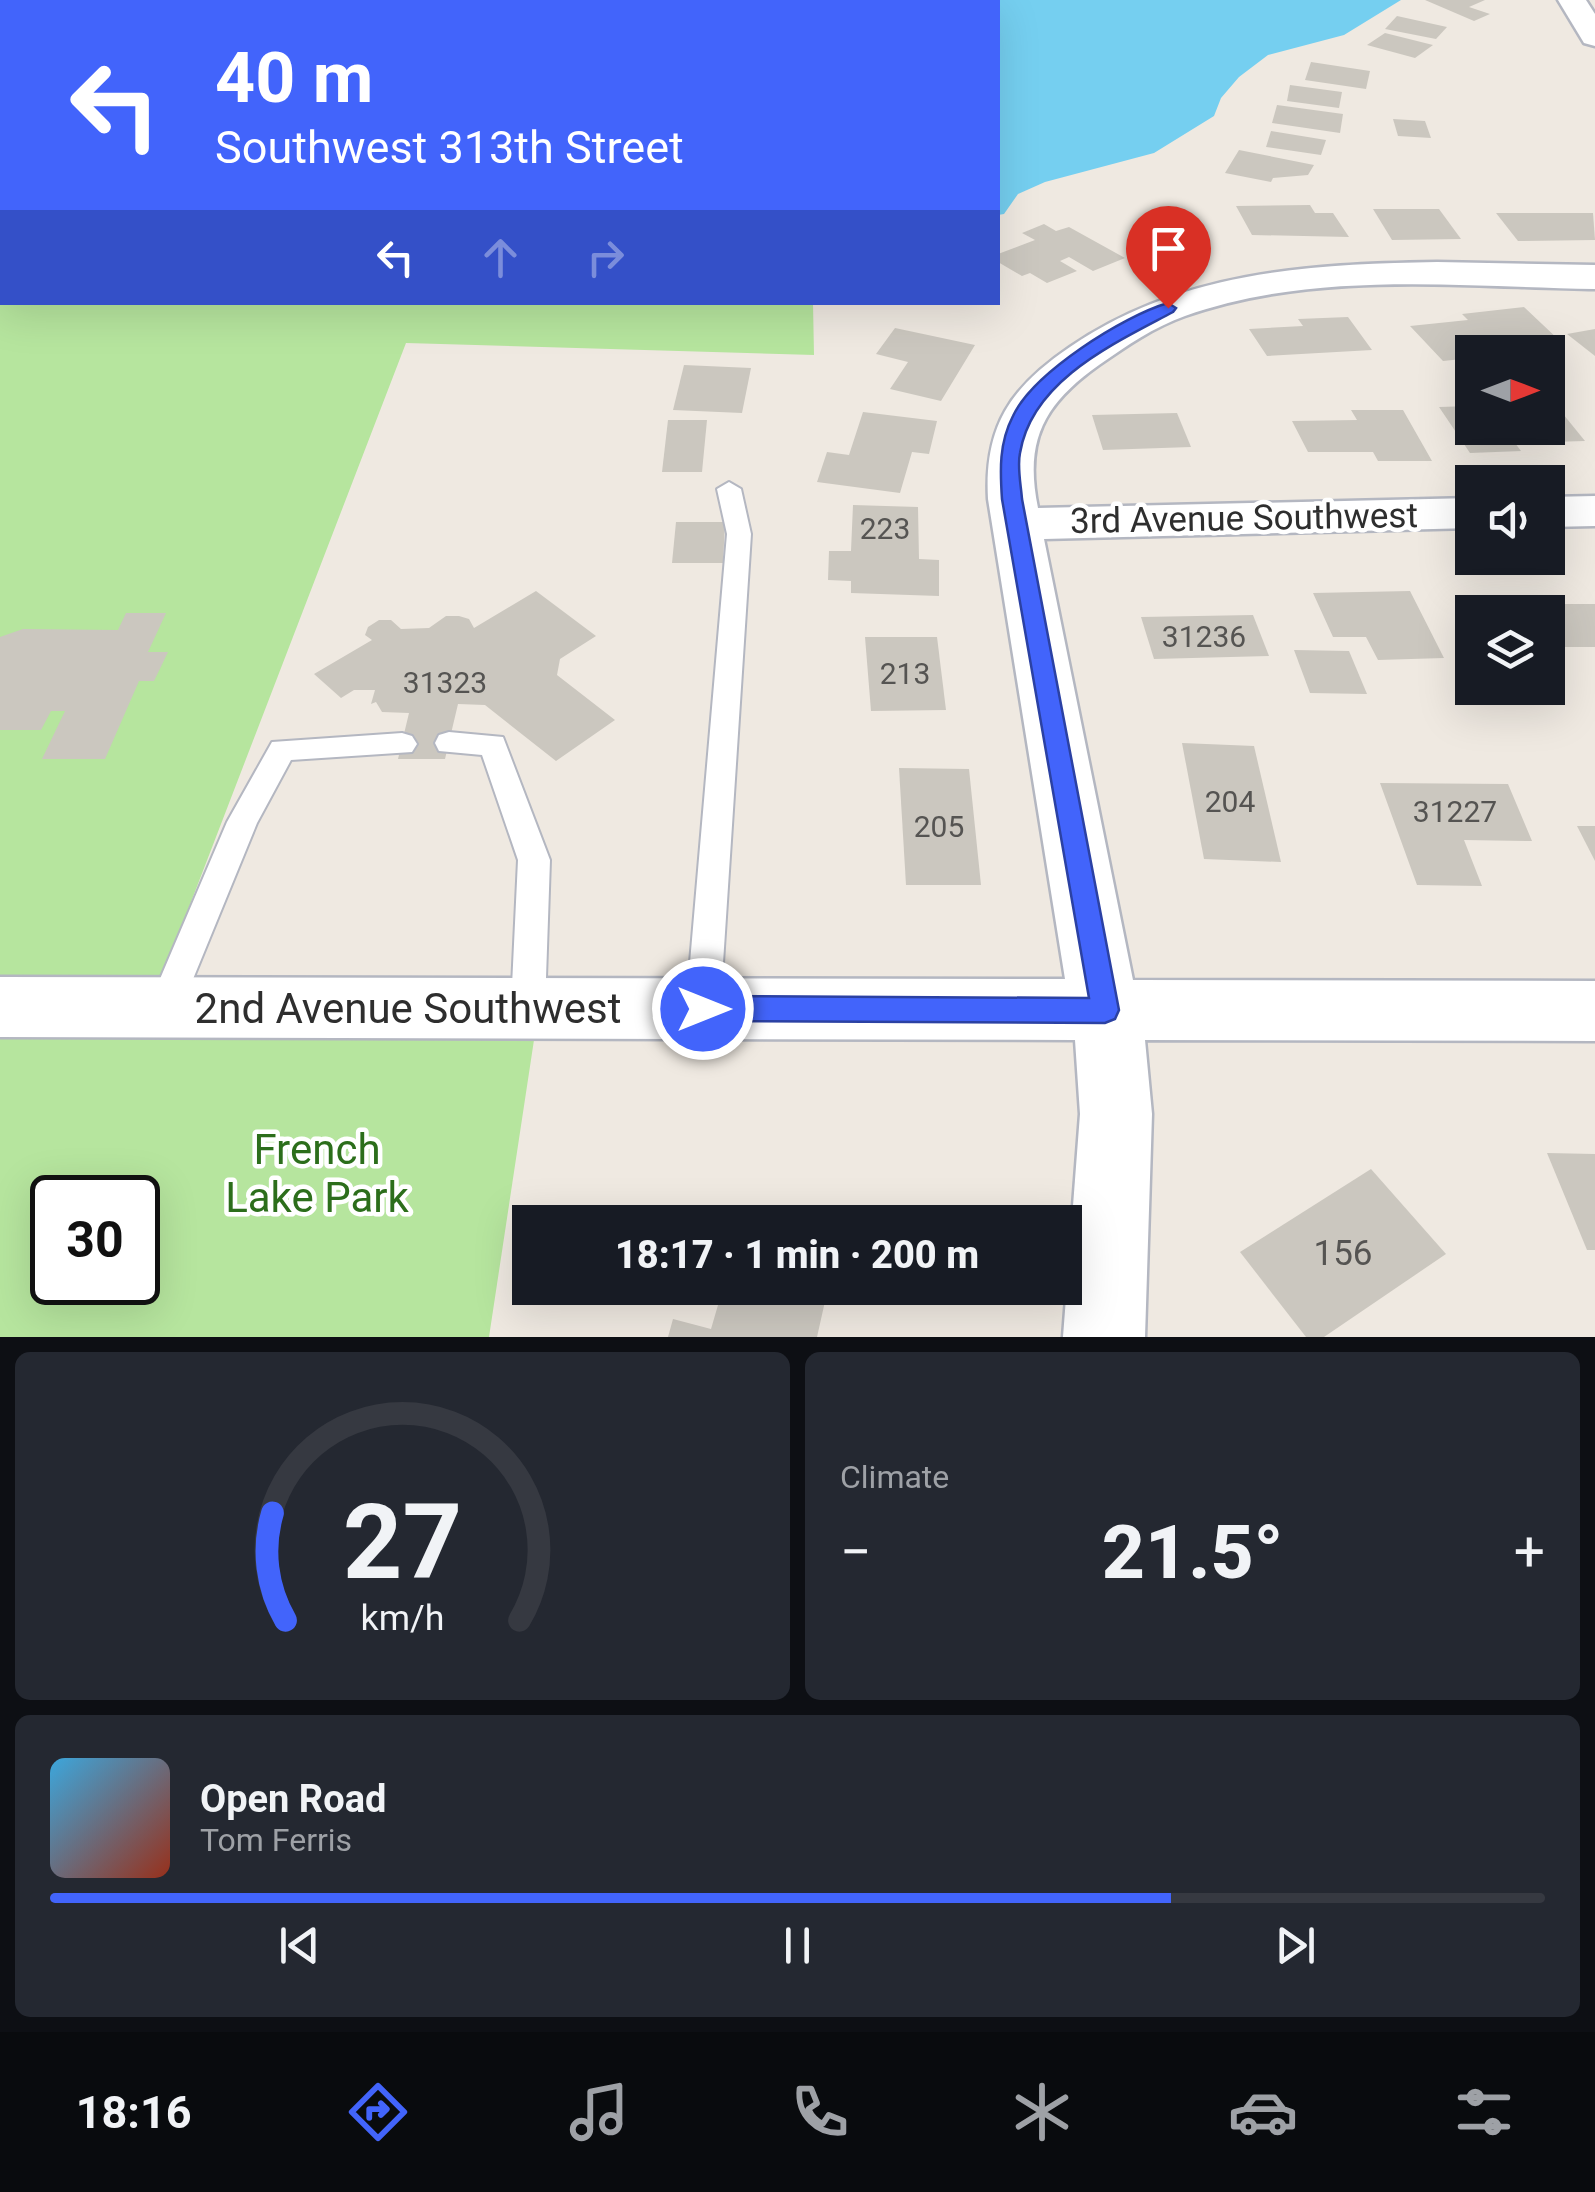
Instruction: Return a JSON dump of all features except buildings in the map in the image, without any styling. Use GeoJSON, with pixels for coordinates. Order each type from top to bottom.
{"type":"FeatureCollection","features":[{"type":"Feature","properties":{"kind":"street"},"geometry":{"type":"LineString","coordinates":[[1572,0],[1595,37]]}},
{"type":"Feature","properties":{"kind":"street"},"geometry":{"type":"LineString","coordinates":[[1104,1337],[1116,1114],[1114,1069],[1016,524],[1009,472],[1015,428],[1048,385],[1093,350],[1168,308],[1263,286],[1422,276],[1595,278]]}},
{"type":"Feature","properties":{"kind":"street"},"geometry":{"type":"LineString","coordinates":[[1565,511],[1595,510]]}},
{"type":"Feature","properties":{"kind":"street","name":"3rd Avenue Southwest"},"geometry":{"type":"LineString","coordinates":[[1016,524],[1455,513]]}},
{"type":"Feature","properties":{"kind":"street","name":"2nd Avenue Southwest"},"geometry":{"type":"LineString","coordinates":[[0,1008],[1595,1011]]}},
{"type":"Feature","properties":{"kind":"lane"},"geometry":{"type":"LineString","coordinates":[[703,1009],[740,534],[729,489]]}},
{"type":"Feature","properties":{"kind":"lane"},"geometry":{"type":"LineString","coordinates":[[449,743],[493,745],[534,860],[528,1008]]}},
{"type":"Feature","properties":{"kind":"lane"},"geometry":{"type":"LineString","coordinates":[[165,1007],[242,822],[282,750],[402,744]]}},
{"type":"Feature","properties":{"kind":"green space","name":"French Lake Park"},"geometry":{"type":"Polygon","coordinates":[[[0,305],[813,305],[814,355],[406,343],[151,1006],[539,1007],[489,1337],[0,1337],[0,305]]]}},
{"type":"Feature","properties":{"kind":"water"},"geometry":{"type":"Polygon","coordinates":[[[1000,0],[1401,0],[1344,35],[1268,55],[1239,77],[1221,98],[1214,116],[1154,153],[1045,182],[1018,194],[1000,215],[1000,0]]]}},
{"type":"Feature","properties":{"kind":"route"},"geometry":{"type":"LineString","coordinates":[[703,1009],[1105,1010],[1012,499],[1009,455],[1022,414],[1048,385],[1104,342],[1168,308]]}}]}
